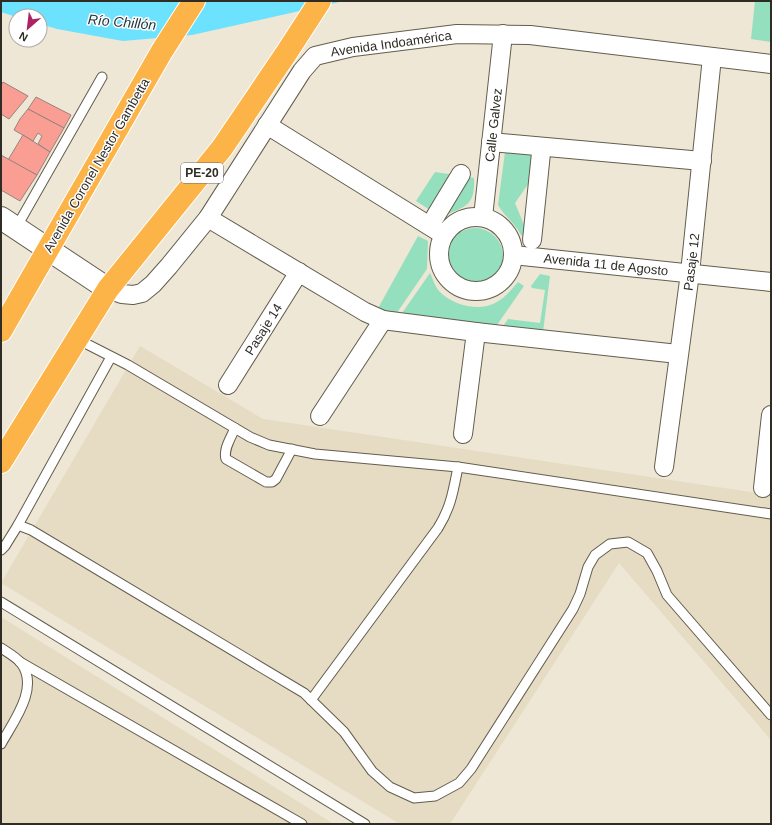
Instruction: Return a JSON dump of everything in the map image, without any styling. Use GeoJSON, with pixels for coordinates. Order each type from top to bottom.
{"type":"FeatureCollection","features":[{"type":"Feature","properties":{"kind":"highway","name":"Avenida Coronel Nestor Gambetta"},"geometry":{"type":"LineString","coordinates":[[2,327],[162,51],[194,1]]}},
{"type":"Feature","properties":{"kind":"highway","name":"PE-20"},"geometry":{"type":"LineString","coordinates":[[1,462],[108,289],[222,148],[320,1]]}},
{"type":"Feature","properties":{"kind":"street","name":"Avenida Indoamérica"},"geometry":{"type":"LineString","coordinates":[[108,289],[122,294],[133,295],[142,293],[153,284],[169,266],[208,218],[302,71],[315,56],[353,47],[457,34],[502,34],[530,35],[771,64]]}},
{"type":"Feature","properties":{"kind":"street","name":"Calle Galvez"},"geometry":{"type":"LineString","coordinates":[[483,217],[502,34]]}},
{"type":"Feature","properties":{"kind":"street","name":"Pasaje 12"},"geometry":{"type":"LineString","coordinates":[[664,467],[690,273],[712,57]]}},
{"type":"Feature","properties":{"kind":"street"},"geometry":{"type":"LineString","coordinates":[[267,125],[444,235]]}},
{"type":"Feature","properties":{"kind":"street"},"geometry":{"type":"LineString","coordinates":[[491,142],[702,161]]}},
{"type":"Feature","properties":{"kind":"street"},"geometry":{"type":"LineString","coordinates":[[532,240],[542,153]]}},
{"type":"Feature","properties":{"kind":"street"},"geometry":{"type":"LineString","coordinates":[[435,217],[462,174]]}},
{"type":"Feature","properties":{"kind":"street"},"geometry":{"type":"LineString","coordinates":[[472,216],[483,217],[495,222],[505,230],[512,242],[513,255],[510,269],[501,281],[488,289],[474,291],[459,287],[447,277],[440,264],[439,249],[444,235],[451,226],[472,216]]}},
{"type":"Feature","properties":{"kind":"street"},"geometry":{"type":"LineString","coordinates":[[208,218],[365,312],[382,320],[678,354]]}},
{"type":"Feature","properties":{"kind":"street"},"geometry":{"type":"LineString","coordinates":[[8,223],[108,289]]}},
{"type":"Feature","properties":{"kind":"street","name":"Avenida 11 de Agosto"},"geometry":{"type":"LineString","coordinates":[[513,255],[771,282]]}},
{"type":"Feature","properties":{"kind":"street","name":"Pasaje 14"},"geometry":{"type":"LineString","coordinates":[[228,385],[299,272]]}},
{"type":"Feature","properties":{"kind":"street"},"geometry":{"type":"LineString","coordinates":[[320,416],[382,320]]}},
{"type":"Feature","properties":{"kind":"street"},"geometry":{"type":"LineString","coordinates":[[463,434],[476,332]]}},
{"type":"Feature","properties":{"kind":"street"},"geometry":{"type":"LineString","coordinates":[[763,488],[771,415]]}},
{"type":"Feature","properties":{"kind":"lane"},"geometry":{"type":"LineString","coordinates":[[8,223],[102,77]]}},
{"type":"Feature","properties":{"kind":"lane"},"geometry":{"type":"LineString","coordinates":[[77,339],[128,365],[250,437],[269,445],[315,454],[458,467],[771,514]]}},
{"type":"Feature","properties":{"kind":"lane"},"geometry":{"type":"LineString","coordinates":[[1,550],[18,525],[111,357]]}},
{"type":"Feature","properties":{"kind":"lane"},"geometry":{"type":"LineString","coordinates":[[235,428],[225,449],[226,459],[266,482],[272,482],[276,479],[292,449]]}},
{"type":"Feature","properties":{"kind":"lane"},"geometry":{"type":"LineString","coordinates":[[311,700],[438,528],[447,513],[458,467]]}},
{"type":"Feature","properties":{"kind":"lane"},"geometry":{"type":"LineString","coordinates":[[18,525],[31,530],[52,542],[304,693],[344,732],[372,771],[390,787],[414,798],[435,796],[459,783],[471,769],[573,609],[580,594],[588,567],[595,555],[610,544],[628,542],[647,554],[657,571],[667,595],[771,715]]}},
{"type":"Feature","properties":{"kind":"lane"},"geometry":{"type":"LineString","coordinates":[[1,602],[365,824]]}},
{"type":"Feature","properties":{"kind":"lane"},"geometry":{"type":"LineString","coordinates":[[1,648],[20,662],[302,824]]}},
{"type":"Feature","properties":{"kind":"lane"},"geometry":{"type":"LineString","coordinates":[[1,744],[26,699],[28,685],[26,671],[20,662]]}},
{"type":"Feature","properties":{"kind":"shaded area"},"geometry":{"type":"Polygon","coordinates":[[[140,346],[263,419],[771,495],[771,740],[619,563],[450,824],[400,824],[1,583],[140,346]]]}},
{"type":"Feature","properties":{"kind":"shaded area"},"geometry":{"type":"Polygon","coordinates":[[[1,617],[334,824],[1,824],[1,617]]]}},
{"type":"Feature","properties":{"kind":"green space"},"geometry":{"type":"Polygon","coordinates":[[[755,1],[771,1],[771,42],[751,39],[755,1]]]}},
{"type":"Feature","properties":{"kind":"green space"},"geometry":{"type":"Polygon","coordinates":[[[507,151],[534,156],[531,180],[515,203],[527,232],[526,236],[521,235],[498,205],[505,152],[507,151]]]}},
{"type":"Feature","properties":{"kind":"green space"},"geometry":{"type":"Polygon","coordinates":[[[435,172],[456,175],[433,212],[416,201],[435,172]]]}},
{"type":"Feature","properties":{"kind":"green space"},"geometry":{"type":"Polygon","coordinates":[[[466,176],[474,178],[474,187],[471,199],[465,206],[445,215],[466,176]]]}},
{"type":"Feature","properties":{"kind":"green space"},"geometry":{"type":"Polygon","coordinates":[[[475,228],[490,233],[498,241],[503,256],[498,271],[490,279],[475,284],[460,279],[452,271],[447,256],[452,241],[460,233],[475,228]]]}},
{"type":"Feature","properties":{"kind":"green space"},"geometry":{"type":"Polygon","coordinates":[[[418,236],[428,241],[427,269],[394,317],[376,312],[418,236]]]}},
{"type":"Feature","properties":{"kind":"green space"},"geometry":{"type":"Polygon","coordinates":[[[430,273],[437,288],[445,297],[466,306],[489,306],[502,299],[518,282],[524,286],[495,328],[400,316],[430,273]]]}},
{"type":"Feature","properties":{"kind":"green space"},"geometry":{"type":"Polygon","coordinates":[[[540,274],[550,276],[543,332],[501,329],[508,319],[540,323],[545,290],[532,288],[531,286],[540,274]]]}},
{"type":"Feature","properties":{"kind":"water","name":"Río Chillón"},"geometry":{"type":"Polygon","coordinates":[[[1,1],[344,1],[192,35],[123,41],[48,26],[48,8],[8,8],[8,14],[1,12],[1,1]]]}},
{"type":"Feature","properties":{"kind":"building"},"geometry":{"type":"Polygon","coordinates":[[[3,82],[28,96],[9,119],[1,114],[1,85],[3,82]]]}},
{"type":"Feature","properties":{"kind":"building"},"geometry":{"type":"Polygon","coordinates":[[[36,97],[71,115],[64,128],[28,109],[36,97]]]}},
{"type":"Feature","properties":{"kind":"building"},"geometry":{"type":"Polygon","coordinates":[[[28,109],[64,128],[50,152],[38,144],[42,136],[38,133],[33,141],[14,130],[28,109]]]}},
{"type":"Feature","properties":{"kind":"building"},"geometry":{"type":"Polygon","coordinates":[[[23,135],[50,152],[37,175],[8,160],[23,135]]]}},
{"type":"Feature","properties":{"kind":"building"},"geometry":{"type":"Polygon","coordinates":[[[1,155],[37,175],[20,201],[1,190],[1,155]]]}}]}
